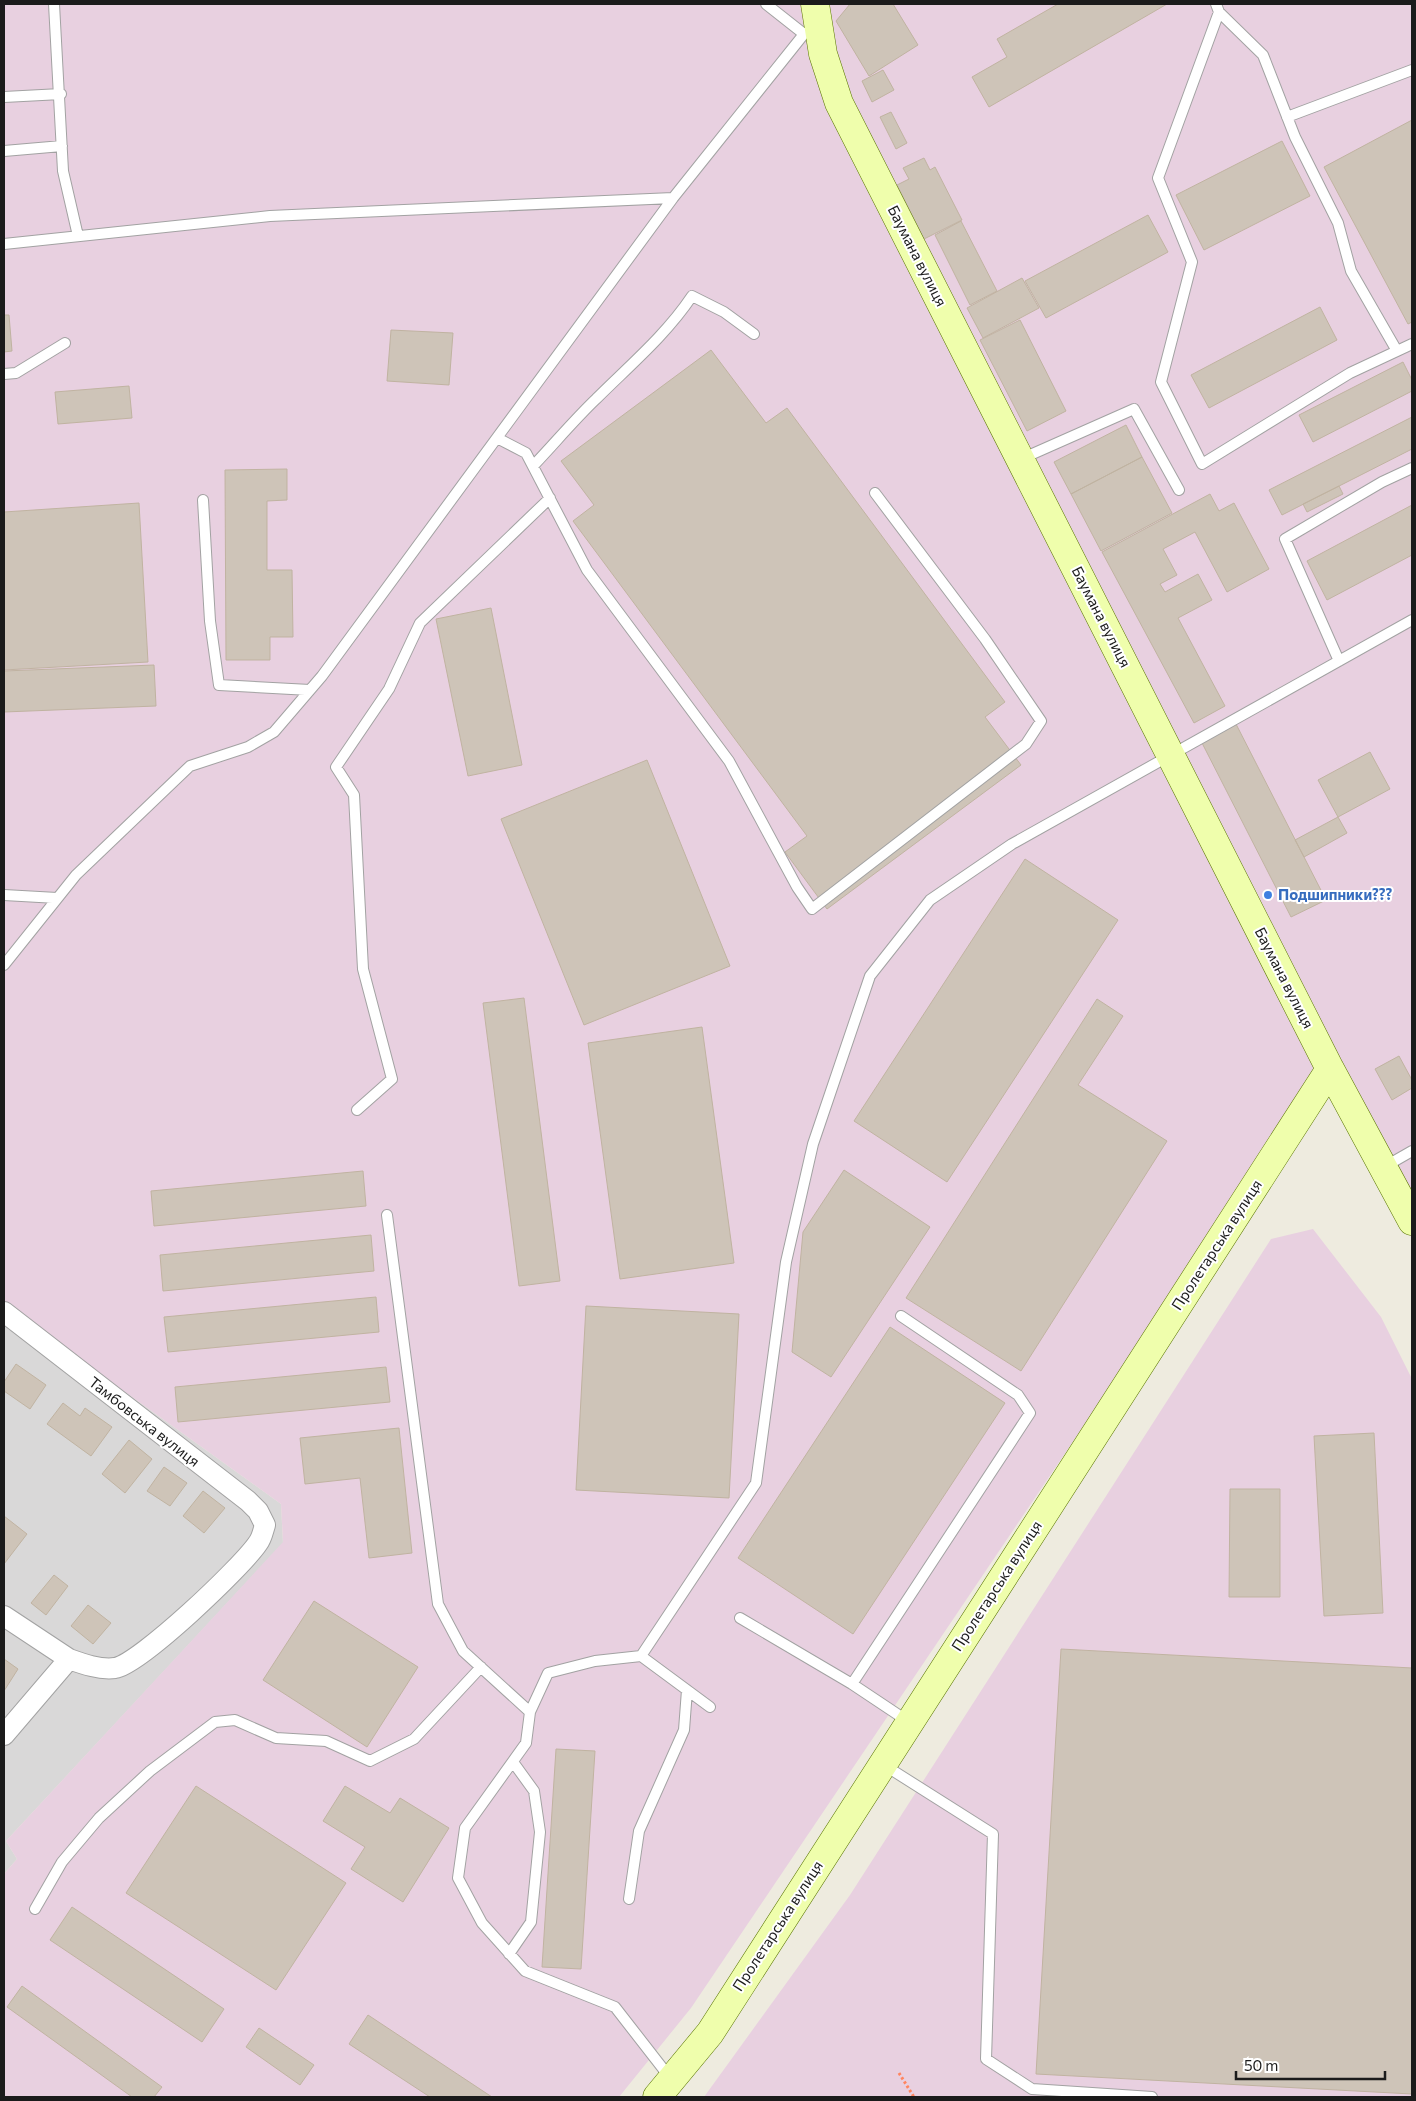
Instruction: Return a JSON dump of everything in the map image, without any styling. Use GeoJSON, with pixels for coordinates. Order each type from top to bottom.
{"type":"FeatureCollection","features":[{"type":"Feature","properties":{"kind":"main road","name":"Баумана вулиця"},"geometry":{"type":"LineString","coordinates":[[813,22],[839,103],[1330,1069],[1412,1220]]}},
{"type":"Feature","properties":{"kind":"main road","name":"Пролетарська вулиця"},"geometry":{"type":"LineString","coordinates":[[664,2089],[710,2033],[1330,1069]]}},
{"type":"Feature","properties":{"kind":"street","name":"Тамбовська вулиця"},"geometry":{"type":"LineString","coordinates":[[4,1312],[248,1501],[258,1511],[265,1525],[260,1541],[246,1558],[160,1640],[129,1663],[114,1668],[69,1660]]}},
{"type":"Feature","properties":{"kind":"street"},"geometry":{"type":"LineString","coordinates":[[4,1616],[69,1660],[4,1735]]}},
{"type":"Feature","properties":{"kind":"lane"},"geometry":{"type":"LineString","coordinates":[[54,4],[61,94],[63,170],[78,236]]}},
{"type":"Feature","properties":{"kind":"lane"},"geometry":{"type":"LineString","coordinates":[[4,966],[76,875],[190,766],[248,746],[274,732],[310,690],[673,198],[813,22],[766,4]]}},
{"type":"Feature","properties":{"kind":"lane"},"geometry":{"type":"LineString","coordinates":[[1398,351],[1352,271],[1338,223],[1287,117],[1263,55],[1218,8],[1158,178],[1192,262],[1161,382],[1202,464],[1350,373],[1398,351],[1412,344]]}},
{"type":"Feature","properties":{"kind":"lane"},"geometry":{"type":"LineString","coordinates":[[1287,117],[1412,70]]}},
{"type":"Feature","properties":{"kind":"lane"},"geometry":{"type":"LineString","coordinates":[[4,97],[61,94]]}},
{"type":"Feature","properties":{"kind":"lane"},"geometry":{"type":"LineString","coordinates":[[4,152],[62,146]]}},
{"type":"Feature","properties":{"kind":"lane"},"geometry":{"type":"LineString","coordinates":[[4,244],[270,216],[673,198]]}},
{"type":"Feature","properties":{"kind":"lane"},"geometry":{"type":"LineString","coordinates":[[533,466],[594,400],[641,356],[682,311],[692,296],[724,312],[754,334]]}},
{"type":"Feature","properties":{"kind":"lane"},"geometry":{"type":"LineString","coordinates":[[4,374],[16,373],[65,343]]}},
{"type":"Feature","properties":{"kind":"lane"},"geometry":{"type":"LineString","coordinates":[[1020,459],[1134,409],[1179,490]]}},
{"type":"Feature","properties":{"kind":"lane"},"geometry":{"type":"LineString","coordinates":[[496,438],[526,454],[587,570],[729,761],[797,887],[812,909],[1026,744],[1041,722],[985,639],[875,493]]}},
{"type":"Feature","properties":{"kind":"lane"},"geometry":{"type":"LineString","coordinates":[[1339,661],[1284,539],[1382,482],[1412,468]]}},
{"type":"Feature","properties":{"kind":"lane"},"geometry":{"type":"LineString","coordinates":[[357,1110],[392,1079],[363,969],[354,795],[336,767],[388,689],[420,623],[550,498]]}},
{"type":"Feature","properties":{"kind":"lane"},"geometry":{"type":"LineString","coordinates":[[203,500],[210,621],[219,685],[310,690]]}},
{"type":"Feature","properties":{"kind":"lane"},"geometry":{"type":"LineString","coordinates":[[641,1656],[756,1483],[786,1262],[812,1144],[870,976],[930,900],[1012,844],[1412,620]]}},
{"type":"Feature","properties":{"kind":"lane"},"geometry":{"type":"LineString","coordinates":[[4,895],[57,898]]}},
{"type":"Feature","properties":{"kind":"lane"},"geometry":{"type":"LineString","coordinates":[[1383,1167],[1412,1151]]}},
{"type":"Feature","properties":{"kind":"lane"},"geometry":{"type":"LineString","coordinates":[[387,1215],[438,1604],[463,1651],[530,1712]]}},
{"type":"Feature","properties":{"kind":"lane"},"geometry":{"type":"LineString","coordinates":[[852,1684],[1030,1412],[1018,1395],[901,1316]]}},
{"type":"Feature","properties":{"kind":"lane"},"geometry":{"type":"LineString","coordinates":[[740,1618],[852,1684],[909,1722]]}},
{"type":"Feature","properties":{"kind":"lane"},"geometry":{"type":"LineString","coordinates":[[664,2089],[615,2007],[525,1971],[482,1923],[458,1878],[465,1828],[526,1743],[530,1712],[548,1672],[595,1661],[641,1656],[710,1707]]}},
{"type":"Feature","properties":{"kind":"lane"},"geometry":{"type":"LineString","coordinates":[[35,1908],[62,1862],[99,1818],[150,1771],[215,1722],[235,1720],[276,1738],[326,1741],[370,1761],[414,1739],[481,1668]]}},
{"type":"Feature","properties":{"kind":"lane"},"geometry":{"type":"LineString","coordinates":[[629,1899],[639,1831],[684,1730],[687,1690]]}},
{"type":"Feature","properties":{"kind":"lane"},"geometry":{"type":"LineString","coordinates":[[510,1954],[531,1922],[540,1832],[534,1791],[513,1762]]}},
{"type":"Feature","properties":{"kind":"lane"},"geometry":{"type":"LineString","coordinates":[[883,1764],[993,1834],[986,2059],[1032,2089],[1152,2097]]}},
{"type":"Feature","properties":{"kind":"path"},"geometry":{"type":"LineString","coordinates":[[899,2073],[914,2097]]}},
{"type":"Feature","properties":{"kind":"shaded area"},"geometry":{"type":"Polygon","coordinates":[[[4,4],[803,4],[1320,1075],[691,2008],[619,2097],[4,2097],[4,1874],[17,1859],[6,1841],[283,1542],[281,1504],[4,1305],[4,4]]]}},
{"type":"Feature","properties":{"kind":"shaded area"},"geometry":{"type":"Polygon","coordinates":[[[827,4],[1412,4],[1412,1195],[1341,1064],[850,98],[835,51],[827,4]]]}},
{"type":"Feature","properties":{"kind":"shaded area"},"geometry":{"type":"Polygon","coordinates":[[[1313,1229],[1381,1317],[1412,1379],[1412,2097],[704,2097],[850,1895],[1271,1239],[1313,1229]]]}},
{"type":"Feature","properties":{"kind":"shaded area"},"geometry":{"type":"Polygon","coordinates":[[[4,1305],[281,1504],[283,1543],[6,1841],[17,1859],[4,1874],[4,1305]]]}},
{"type":"Feature","properties":{"kind":"building"},"geometry":{"type":"Polygon","coordinates":[[[850,4],[893,4],[918,45],[869,76],[836,21],[850,4]]]}},
{"type":"Feature","properties":{"kind":"building"},"geometry":{"type":"Polygon","coordinates":[[[1058,4],[1167,4],[989,107],[972,77],[1007,57],[997,39],[1058,4]]]}},
{"type":"Feature","properties":{"kind":"building"},"geometry":{"type":"Polygon","coordinates":[[[883,70],[894,90],[872,102],[862,81],[883,70]]]}},
{"type":"Feature","properties":{"kind":"building"},"geometry":{"type":"Polygon","coordinates":[[[891,112],[907,143],[896,149],[880,117],[891,112]]]}},
{"type":"Feature","properties":{"kind":"building"},"geometry":{"type":"Polygon","coordinates":[[[1412,120],[1412,322],[1408,324],[1324,167],[1412,120]]]}},
{"type":"Feature","properties":{"kind":"building"},"geometry":{"type":"Polygon","coordinates":[[[1282,141],[1310,196],[1204,250],[1176,195],[1282,141]]]}},
{"type":"Feature","properties":{"kind":"building"},"geometry":{"type":"Polygon","coordinates":[[[924,158],[930,170],[935,167],[962,220],[924,239],[897,185],[909,179],[903,168],[924,158]]]}},
{"type":"Feature","properties":{"kind":"building"},"geometry":{"type":"Polygon","coordinates":[[[1148,215],[1168,252],[1046,318],[1025,281],[1148,215]]]}},
{"type":"Feature","properties":{"kind":"building"},"geometry":{"type":"Polygon","coordinates":[[[961,221],[997,291],[970,305],[935,235],[961,221]]]}},
{"type":"Feature","properties":{"kind":"building"},"geometry":{"type":"Polygon","coordinates":[[[1022,278],[1039,308],[983,338],[967,308],[1022,278]]]}},
{"type":"Feature","properties":{"kind":"building"},"geometry":{"type":"Polygon","coordinates":[[[1320,307],[1337,340],[1209,408],[1191,375],[1320,307]]]}},
{"type":"Feature","properties":{"kind":"building"},"geometry":{"type":"Polygon","coordinates":[[[4,315],[9,315],[12,351],[4,352],[4,315]]]}},
{"type":"Feature","properties":{"kind":"building"},"geometry":{"type":"Polygon","coordinates":[[[1020,320],[1066,411],[1027,431],[980,340],[1020,320]]]}},
{"type":"Feature","properties":{"kind":"building"},"geometry":{"type":"Polygon","coordinates":[[[391,330],[453,333],[449,385],[387,381],[391,330]]]}},
{"type":"Feature","properties":{"kind":"building"},"geometry":{"type":"Polygon","coordinates":[[[711,350],[766,423],[787,408],[1005,702],[985,717],[1021,765],[827,909],[785,852],[807,836],[573,521],[594,505],[561,461],[711,350]]]}},
{"type":"Feature","properties":{"kind":"building"},"geometry":{"type":"Polygon","coordinates":[[[1403,362],[1412,380],[1412,391],[1313,442],[1299,415],[1403,362]]]}},
{"type":"Feature","properties":{"kind":"building"},"geometry":{"type":"Polygon","coordinates":[[[129,386],[132,418],[58,424],[55,392],[129,386]]]}},
{"type":"Feature","properties":{"kind":"building"},"geometry":{"type":"Polygon","coordinates":[[[1412,417],[1412,449],[1282,515],[1269,490],[1412,417]]]}},
{"type":"Feature","properties":{"kind":"building"},"geometry":{"type":"Polygon","coordinates":[[[1126,425],[1142,457],[1071,494],[1054,462],[1126,425]]]}},
{"type":"Feature","properties":{"kind":"building"},"geometry":{"type":"Polygon","coordinates":[[[1142,457],[1172,513],[1101,551],[1071,494],[1142,457]]]}},
{"type":"Feature","properties":{"kind":"building"},"geometry":{"type":"Polygon","coordinates":[[[287,469],[287,500],[267,501],[267,570],[292,570],[293,637],[270,637],[270,660],[226,660],[225,470],[287,469]]]}},
{"type":"Feature","properties":{"kind":"building"},"geometry":{"type":"Polygon","coordinates":[[[1339,486],[1343,494],[1307,512],[1303,504],[1339,486]]]}},
{"type":"Feature","properties":{"kind":"building"},"geometry":{"type":"Polygon","coordinates":[[[1210,494],[1219,511],[1234,503],[1269,569],[1227,592],[1195,532],[1163,549],[1177,575],[1160,584],[1165,592],[1198,574],[1212,600],[1178,618],[1225,706],[1194,723],[1102,552],[1210,494]]]}},
{"type":"Feature","properties":{"kind":"building"},"geometry":{"type":"Polygon","coordinates":[[[139,503],[148,662],[4,670],[4,512],[139,503]]]}},
{"type":"Feature","properties":{"kind":"building"},"geometry":{"type":"Polygon","coordinates":[[[1412,505],[1412,555],[1327,600],[1307,561],[1412,505]]]}},
{"type":"Feature","properties":{"kind":"building"},"geometry":{"type":"Polygon","coordinates":[[[491,608],[522,765],[468,776],[436,619],[491,608]]]}},
{"type":"Feature","properties":{"kind":"building"},"geometry":{"type":"Polygon","coordinates":[[[154,665],[156,706],[4,712],[4,671],[154,665]]]}},
{"type":"Feature","properties":{"kind":"building"},"geometry":{"type":"Polygon","coordinates":[[[1236,724],[1326,900],[1291,917],[1201,741],[1236,724]]]}},
{"type":"Feature","properties":{"kind":"building"},"geometry":{"type":"Polygon","coordinates":[[[1370,752],[1390,789],[1338,817],[1318,780],[1370,752]]]}},
{"type":"Feature","properties":{"kind":"building"},"geometry":{"type":"Polygon","coordinates":[[[647,760],[730,966],[584,1025],[501,819],[647,760]]]}},
{"type":"Feature","properties":{"kind":"building"},"geometry":{"type":"Polygon","coordinates":[[[1338,817],[1347,833],[1304,857],[1295,840],[1338,817]]]}},
{"type":"Feature","properties":{"kind":"building"},"geometry":{"type":"Polygon","coordinates":[[[1025,859],[1118,920],[947,1182],[854,1121],[1025,859]]]}},
{"type":"Feature","properties":{"kind":"building"},"geometry":{"type":"Polygon","coordinates":[[[524,998],[560,1281],[519,1286],[483,1003],[524,998]]]}},
{"type":"Feature","properties":{"kind":"building"},"geometry":{"type":"Polygon","coordinates":[[[1097,999],[1123,1016],[1078,1085],[1167,1141],[1021,1371],[906,1298],[1097,999]]]}},
{"type":"Feature","properties":{"kind":"building"},"geometry":{"type":"Polygon","coordinates":[[[702,1027],[734,1263],[620,1279],[588,1043],[702,1027]]]}},
{"type":"Feature","properties":{"kind":"building"},"geometry":{"type":"Polygon","coordinates":[[[1399,1056],[1412,1080],[1412,1088],[1392,1100],[1375,1069],[1399,1056]]]}},
{"type":"Feature","properties":{"kind":"building"},"geometry":{"type":"Polygon","coordinates":[[[844,1170],[930,1227],[831,1377],[792,1352],[803,1232],[844,1170]]]}},
{"type":"Feature","properties":{"kind":"building"},"geometry":{"type":"Polygon","coordinates":[[[363,1171],[366,1206],[154,1226],[151,1191],[363,1171]]]}},
{"type":"Feature","properties":{"kind":"building"},"geometry":{"type":"Polygon","coordinates":[[[371,1235],[374,1271],[163,1291],[160,1255],[371,1235]]]}},
{"type":"Feature","properties":{"kind":"building"},"geometry":{"type":"Polygon","coordinates":[[[376,1297],[379,1332],[168,1352],[164,1317],[376,1297]]]}},
{"type":"Feature","properties":{"kind":"building"},"geometry":{"type":"Polygon","coordinates":[[[586,1306],[739,1314],[729,1498],[576,1490],[586,1306]]]}},
{"type":"Feature","properties":{"kind":"building"},"geometry":{"type":"Polygon","coordinates":[[[890,1327],[1005,1403],[853,1634],[738,1558],[890,1327]]]}},
{"type":"Feature","properties":{"kind":"building"},"geometry":{"type":"Polygon","coordinates":[[[16,1364],[46,1385],[30,1409],[4,1391],[4,1382],[16,1364]]]}},
{"type":"Feature","properties":{"kind":"building"},"geometry":{"type":"Polygon","coordinates":[[[386,1367],[390,1402],[178,1422],[175,1387],[386,1367]]]}},
{"type":"Feature","properties":{"kind":"building"},"geometry":{"type":"Polygon","coordinates":[[[63,1403],[80,1416],[85,1408],[112,1427],[91,1456],[47,1424],[63,1403]]]}},
{"type":"Feature","properties":{"kind":"building"},"geometry":{"type":"Polygon","coordinates":[[[399,1428],[412,1553],[369,1558],[360,1478],[305,1484],[300,1438],[399,1428]]]}},
{"type":"Feature","properties":{"kind":"building"},"geometry":{"type":"Polygon","coordinates":[[[1374,1433],[1383,1613],[1324,1616],[1314,1436],[1374,1433]]]}},
{"type":"Feature","properties":{"kind":"building"},"geometry":{"type":"Polygon","coordinates":[[[129,1440],[152,1459],[125,1493],[102,1474],[129,1440]]]}},
{"type":"Feature","properties":{"kind":"building"},"geometry":{"type":"Polygon","coordinates":[[[164,1467],[187,1483],[170,1506],[147,1491],[164,1467]]]}},
{"type":"Feature","properties":{"kind":"building"},"geometry":{"type":"Polygon","coordinates":[[[1230,1489],[1280,1489],[1280,1597],[1229,1597],[1230,1489]]]}},
{"type":"Feature","properties":{"kind":"building"},"geometry":{"type":"Polygon","coordinates":[[[203,1491],[225,1508],[204,1533],[183,1516],[203,1491]]]}},
{"type":"Feature","properties":{"kind":"building"},"geometry":{"type":"Polygon","coordinates":[[[4,1516],[27,1534],[4,1564],[4,1516]]]}},
{"type":"Feature","properties":{"kind":"building"},"geometry":{"type":"Polygon","coordinates":[[[54,1575],[68,1586],[46,1615],[31,1603],[54,1575]]]}},
{"type":"Feature","properties":{"kind":"building"},"geometry":{"type":"Polygon","coordinates":[[[314,1601],[418,1667],[367,1747],[263,1680],[314,1601]]]}},
{"type":"Feature","properties":{"kind":"building"},"geometry":{"type":"Polygon","coordinates":[[[88,1605],[111,1623],[93,1644],[71,1626],[88,1605]]]}},
{"type":"Feature","properties":{"kind":"building"},"geometry":{"type":"Polygon","coordinates":[[[1061,1649],[1412,1668],[1412,2094],[1036,2074],[1061,1649]]]}},
{"type":"Feature","properties":{"kind":"building"},"geometry":{"type":"Polygon","coordinates":[[[4,1659],[18,1669],[4,1691],[4,1659]]]}},
{"type":"Feature","properties":{"kind":"building"},"geometry":{"type":"Polygon","coordinates":[[[556,1749],[595,1751],[581,1969],[542,1967],[556,1749]]]}},
{"type":"Feature","properties":{"kind":"building"},"geometry":{"type":"Polygon","coordinates":[[[196,1786],[346,1883],[276,1990],[126,1893],[196,1786]]]}},
{"type":"Feature","properties":{"kind":"building"},"geometry":{"type":"Polygon","coordinates":[[[345,1786],[390,1813],[400,1798],[449,1828],[403,1902],[351,1869],[365,1847],[323,1821],[345,1786]]]}},
{"type":"Feature","properties":{"kind":"building"},"geometry":{"type":"Polygon","coordinates":[[[72,1907],[224,2009],[202,2042],[50,1940],[72,1907]]]}},
{"type":"Feature","properties":{"kind":"building"},"geometry":{"type":"Polygon","coordinates":[[[22,1986],[162,2087],[154,2097],[132,2097],[7,2007],[22,1986]]]}},
{"type":"Feature","properties":{"kind":"building"},"geometry":{"type":"Polygon","coordinates":[[[368,2015],[492,2097],[430,2097],[349,2044],[368,2015]]]}},
{"type":"Feature","properties":{"kind":"building"},"geometry":{"type":"Polygon","coordinates":[[[259,2028],[314,2065],[300,2085],[246,2047],[259,2028]]]}},
{"type":"Feature","properties":{"kind":"place","name":"Подшипники???"},"geometry":{"type":"Point","coordinates":[1268,895]}}]}
